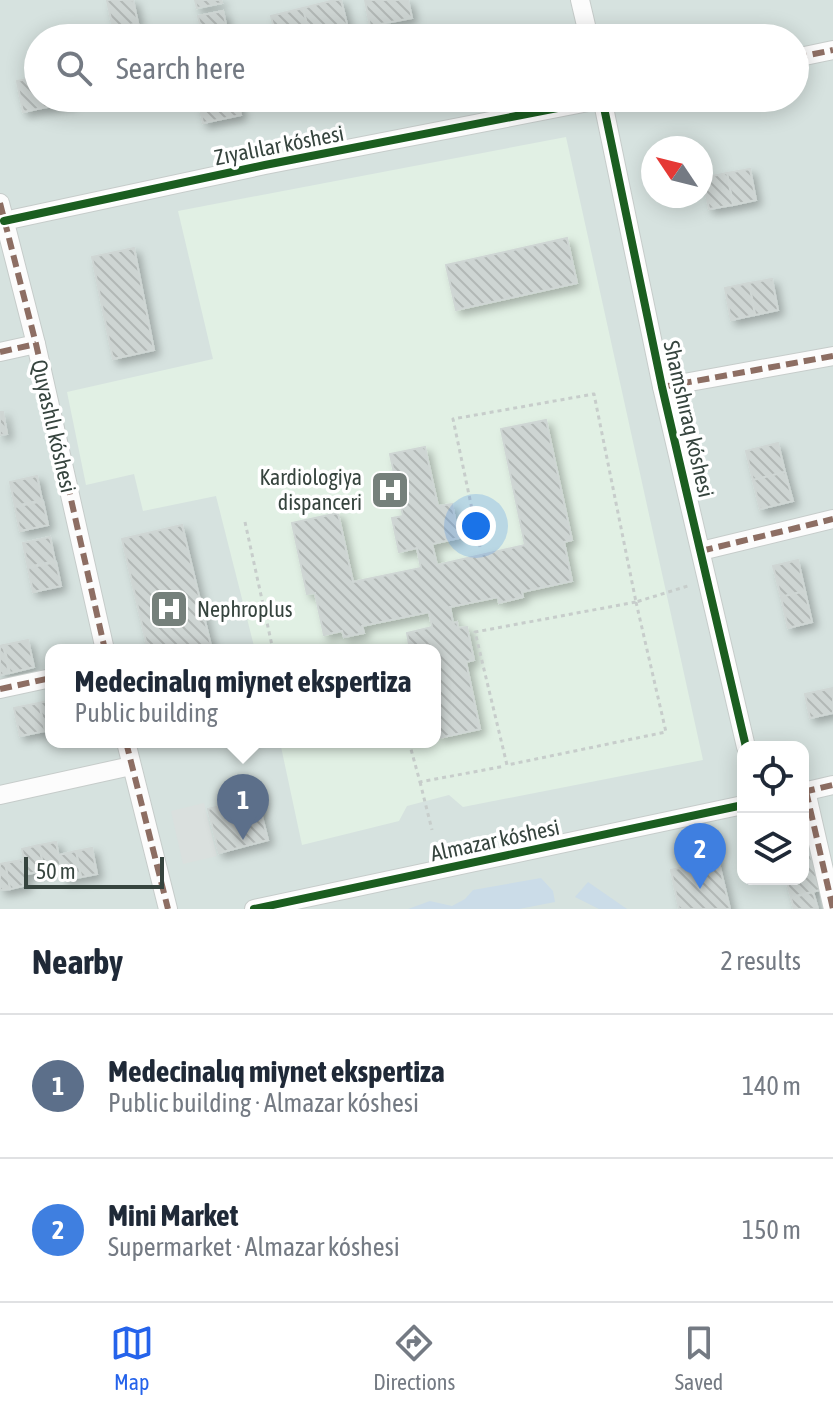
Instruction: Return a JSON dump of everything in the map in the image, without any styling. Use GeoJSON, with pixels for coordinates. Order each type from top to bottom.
{"type":"FeatureCollection","features":[{"type":"Feature","properties":{"kind":"street"},"geometry":{"type":"LineString","coordinates":[[580,0],[586,24]]}},
{"type":"Feature","properties":{"kind":"street"},"geometry":{"type":"LineString","coordinates":[[809,55],[833,50]]}},
{"type":"Feature","properties":{"kind":"street","name":"Zıyalılar kóshesi"},"geometry":{"type":"LineString","coordinates":[[2,212],[534,112]]}},
{"type":"Feature","properties":{"kind":"street","name":"Shamshıraq kóshesi"},"geometry":{"type":"LineString","coordinates":[[608,112],[662,387],[745,741]]}},
{"type":"Feature","properties":{"kind":"street","name":"Quyashlı kóshesi"},"geometry":{"type":"LineString","coordinates":[[2,212],[36,344],[104,644]]}},
{"type":"Feature","properties":{"kind":"street"},"geometry":{"type":"LineString","coordinates":[[0,352],[36,344]]}},
{"type":"Feature","properties":{"kind":"street"},"geometry":{"type":"LineString","coordinates":[[662,387],[833,356]]}},
{"type":"Feature","properties":{"kind":"street"},"geometry":{"type":"LineString","coordinates":[[701,551],[833,519]]}},
{"type":"Feature","properties":{"kind":"street"},"geometry":{"type":"LineString","coordinates":[[0,689],[45,679]]}},
{"type":"Feature","properties":{"kind":"street"},"geometry":{"type":"LineString","coordinates":[[127,748],[168,909]]}},
{"type":"Feature","properties":{"kind":"street"},"geometry":{"type":"LineString","coordinates":[[0,795],[131,766]]}},
{"type":"Feature","properties":{"kind":"street"},"geometry":{"type":"LineString","coordinates":[[809,791],[833,785]]}},
{"type":"Feature","properties":{"kind":"street","name":"Almazar kóshesi"},"geometry":{"type":"LineString","coordinates":[[254,909],[737,806]]}},
{"type":"Feature","properties":{"kind":"street"},"geometry":{"type":"LineString","coordinates":[[809,809],[833,909]]}},
{"type":"Feature","properties":{"kind":"path"},"geometry":{"type":"LineString","coordinates":[[420,782],[666,732],[594,394],[453,419],[480,547]]}},
{"type":"Feature","properties":{"kind":"path"},"geometry":{"type":"LineString","coordinates":[[245,522],[272,644]]}},
{"type":"Feature","properties":{"kind":"path"},"geometry":{"type":"LineString","coordinates":[[507,765],[475,632],[636,602],[708,581]]}},
{"type":"Feature","properties":{"kind":"path"},"geometry":{"type":"LineString","coordinates":[[411,748],[432,830]]}},
{"type":"Feature","properties":{"kind":"shaded area"},"geometry":{"type":"Polygon","coordinates":[[[0,0],[833,0],[833,909],[0,909],[0,0]]]}},
{"type":"Feature","properties":{"kind":"shaded area","name":"Kardiologiya dispanceri"},"geometry":{"type":"Polygon","coordinates":[[[566,137],[703,760],[463,807],[449,795],[407,806],[399,821],[302,845],[281,748],[441,748],[441,644],[253,644],[216,496],[143,511],[134,474],[86,485],[67,392],[213,359],[178,211],[566,137]]]}},
{"type":"Feature","properties":{"kind":"shaded area"},"geometry":{"type":"Polygon","coordinates":[[[204,803],[217,856],[183,864],[171,811],[204,803]]]}},
{"type":"Feature","properties":{"kind":"shaded area"},"geometry":{"type":"Polygon","coordinates":[[[541,878],[553,891],[555,902],[519,909],[408,909],[430,901],[452,906],[473,890],[541,878]]]}},
{"type":"Feature","properties":{"kind":"shaded area"},"geometry":{"type":"Polygon","coordinates":[[[588,882],[627,909],[599,909],[575,897],[588,882]]]}},
{"type":"Feature","properties":{"kind":"building"},"geometry":{"type":"Polygon","coordinates":[[[107,0],[133,0],[138,23],[112,24],[107,0]]]}},
{"type":"Feature","properties":{"kind":"building"},"geometry":{"type":"Polygon","coordinates":[[[195,0],[221,0],[222,3],[197,8],[195,0]]]}},
{"type":"Feature","properties":{"kind":"building"},"geometry":{"type":"Polygon","coordinates":[[[341,0],[347,24],[307,24],[303,8],[341,0]]]}},
{"type":"Feature","properties":{"kind":"building"},"geometry":{"type":"Polygon","coordinates":[[[365,0],[408,0],[412,18],[370,24],[365,0]]]}},
{"type":"Feature","properties":{"kind":"building"},"geometry":{"type":"Polygon","coordinates":[[[303,8],[307,24],[273,24],[271,16],[303,8]]]}},
{"type":"Feature","properties":{"kind":"building"},"geometry":{"type":"Polygon","coordinates":[[[223,11],[226,24],[200,24],[198,16],[223,11]]]}},
{"type":"Feature","properties":{"kind":"building"},"geometry":{"type":"Polygon","coordinates":[[[24,80],[24,112],[23,112],[17,81],[24,80]]]}},
{"type":"Feature","properties":{"kind":"building"},"geometry":{"type":"Polygon","coordinates":[[[201,112],[240,112],[241,115],[203,123],[201,112]]]}},
{"type":"Feature","properties":{"kind":"building"},"geometry":{"type":"Polygon","coordinates":[[[750,169],[756,200],[733,205],[727,173],[750,169]]]}},
{"type":"Feature","properties":{"kind":"building"},"geometry":{"type":"Polygon","coordinates":[[[727,173],[733,205],[709,209],[713,208],[713,176],[727,173]]]}},
{"type":"Feature","properties":{"kind":"building"},"geometry":{"type":"Polygon","coordinates":[[[567,238],[577,283],[456,310],[446,265],[567,238]]]}},
{"type":"Feature","properties":{"kind":"building"},"geometry":{"type":"Polygon","coordinates":[[[134,248],[154,350],[113,359],[92,257],[134,248]]]}},
{"type":"Feature","properties":{"kind":"building"},"geometry":{"type":"Polygon","coordinates":[[[772,279],[778,310],[755,315],[749,283],[772,279]]]}},
{"type":"Feature","properties":{"kind":"building"},"geometry":{"type":"Polygon","coordinates":[[[749,283],[755,315],[731,320],[725,288],[749,283]]]}},
{"type":"Feature","properties":{"kind":"building"},"geometry":{"type":"Polygon","coordinates":[[[0,412],[3,412],[7,434],[0,435],[0,412]]]}},
{"type":"Feature","properties":{"kind":"building"},"geometry":{"type":"Polygon","coordinates":[[[546,420],[572,540],[564,542],[572,581],[522,592],[523,597],[499,603],[498,597],[450,607],[453,623],[457,622],[458,628],[467,627],[474,660],[466,662],[480,729],[441,738],[441,644],[409,644],[407,633],[432,627],[429,612],[362,626],[364,633],[344,637],[342,631],[324,635],[315,593],[307,594],[292,523],[338,513],[353,582],[421,568],[417,548],[399,552],[392,518],[403,516],[390,454],[425,447],[438,506],[452,504],[459,538],[432,544],[437,565],[525,545],[501,429],[546,420]]]}},
{"type":"Feature","properties":{"kind":"building"},"geometry":{"type":"Polygon","coordinates":[[[778,443],[785,472],[753,480],[746,451],[778,443]]]}},
{"type":"Feature","properties":{"kind":"building"},"geometry":{"type":"Polygon","coordinates":[[[785,472],[793,501],[760,509],[753,480],[785,472]]]}},
{"type":"Feature","properties":{"kind":"building"},"geometry":{"type":"Polygon","coordinates":[[[37,476],[42,500],[15,506],[10,482],[37,476]]]}},
{"type":"Feature","properties":{"kind":"building"},"geometry":{"type":"Polygon","coordinates":[[[43,501],[48,525],[20,531],[15,507],[43,501]]]}},
{"type":"Feature","properties":{"kind":"building"},"geometry":{"type":"Polygon","coordinates":[[[182,525],[211,644],[147,644],[122,539],[182,525]]]}},
{"type":"Feature","properties":{"kind":"building"},"geometry":{"type":"Polygon","coordinates":[[[50,537],[55,561],[28,567],[23,543],[50,537]]]}},
{"type":"Feature","properties":{"kind":"building"},"geometry":{"type":"Polygon","coordinates":[[[798,560],[805,591],[781,597],[773,566],[798,560]]]}},
{"type":"Feature","properties":{"kind":"building"},"geometry":{"type":"Polygon","coordinates":[[[56,562],[61,586],[33,592],[28,568],[56,562]]]}},
{"type":"Feature","properties":{"kind":"building"},"geometry":{"type":"Polygon","coordinates":[[[805,591],[812,622],[788,628],[781,597],[805,591]]]}},
{"type":"Feature","properties":{"kind":"building"},"geometry":{"type":"Polygon","coordinates":[[[28,640],[34,667],[10,673],[4,645],[28,640]]]}},
{"type":"Feature","properties":{"kind":"building"},"geometry":{"type":"Polygon","coordinates":[[[3,645],[9,673],[0,675],[0,646],[3,645]]]}},
{"type":"Feature","properties":{"kind":"building"},"geometry":{"type":"Polygon","coordinates":[[[833,688],[833,713],[810,718],[805,694],[833,688]]]}},
{"type":"Feature","properties":{"kind":"building"},"geometry":{"type":"Polygon","coordinates":[[[45,702],[45,731],[39,703],[45,702]]]}},
{"type":"Feature","properties":{"kind":"building"},"geometry":{"type":"Polygon","coordinates":[[[39,703],[45,731],[20,736],[14,708],[39,703]]]}},
{"type":"Feature","properties":{"kind":"building"},"geometry":{"type":"Polygon","coordinates":[[[257,797],[268,840],[219,853],[208,809],[257,797]]]}},
{"type":"Feature","properties":{"kind":"building"},"geometry":{"type":"Polygon","coordinates":[[[56,842],[61,868],[44,871],[39,845],[56,842]]]}},
{"type":"Feature","properties":{"kind":"building"},"geometry":{"type":"Polygon","coordinates":[[[39,845],[44,871],[27,874],[22,849],[39,845]]]}},
{"type":"Feature","properties":{"kind":"building"},"geometry":{"type":"Polygon","coordinates":[[[92,848],[97,874],[81,877],[76,851],[92,848]]]}},
{"type":"Feature","properties":{"kind":"building"},"geometry":{"type":"Polygon","coordinates":[[[809,849],[820,890],[791,897],[788,885],[809,885],[809,849]]]}},
{"type":"Feature","properties":{"kind":"building"},"geometry":{"type":"Polygon","coordinates":[[[76,851],[81,877],[64,880],[59,855],[76,851]]]}},
{"type":"Feature","properties":{"kind":"building"},"geometry":{"type":"Polygon","coordinates":[[[718,859],[730,909],[679,909],[671,870],[718,859]]]}},
{"type":"Feature","properties":{"kind":"building"},"geometry":{"type":"Polygon","coordinates":[[[22,860],[27,885],[10,889],[5,863],[22,860]]]}},
{"type":"Feature","properties":{"kind":"building"},"geometry":{"type":"Polygon","coordinates":[[[5,863],[10,889],[0,890],[0,864],[5,863]]]}},
{"type":"Feature","properties":{"kind":"building"},"geometry":{"type":"Polygon","coordinates":[[[813,892],[818,909],[794,909],[791,898],[813,892]]]}},
{"type":"Feature","properties":{"kind":"marked path"},"geometry":{"type":"LineString","coordinates":[[809,55],[833,50]]}},
{"type":"Feature","properties":{"kind":"marked path"},"geometry":{"type":"LineString","coordinates":[[0,203],[36,344],[104,644]]}},
{"type":"Feature","properties":{"kind":"marked path"},"geometry":{"type":"LineString","coordinates":[[0,352],[36,344]]}},
{"type":"Feature","properties":{"kind":"marked path"},"geometry":{"type":"LineString","coordinates":[[662,387],[833,356]]}},
{"type":"Feature","properties":{"kind":"marked path"},"geometry":{"type":"LineString","coordinates":[[701,551],[833,519]]}},
{"type":"Feature","properties":{"kind":"marked path"},"geometry":{"type":"LineString","coordinates":[[0,689],[45,679]]}},
{"type":"Feature","properties":{"kind":"marked path"},"geometry":{"type":"LineString","coordinates":[[128,748],[168,909]]}},
{"type":"Feature","properties":{"kind":"marked path"},"geometry":{"type":"LineString","coordinates":[[809,791],[833,785]]}},
{"type":"Feature","properties":{"kind":"marked path"},"geometry":{"type":"LineString","coordinates":[[809,804],[833,909]]}},
{"type":"Feature","properties":{"kind":"cycle path"},"geometry":{"type":"LineString","coordinates":[[4,221],[265,165],[537,112]]}},
{"type":"Feature","properties":{"kind":"cycle path"},"geometry":{"type":"LineString","coordinates":[[605,112],[662,387],[745,741]]}},
{"type":"Feature","properties":{"kind":"cycle path"},"geometry":{"type":"LineString","coordinates":[[254,909],[737,806]]}},
{"type":"Feature","properties":{"kind":"place","name":"Kardiologiya dispanceri"},"geometry":{"type":"Point","coordinates":[390,490]}},
{"type":"Feature","properties":{"kind":"place","name":"Nephroplus"},"geometry":{"type":"Point","coordinates":[169,609]}},
{"type":"Feature","properties":{"kind":"place","name":"Medecinalıq miynet ekspertiza"},"geometry":{"type":"Point","coordinates":[243,840]}},
{"type":"Feature","properties":{"kind":"place","name":"Mini Market"},"geometry":{"type":"Point","coordinates":[700,889]}}]}
